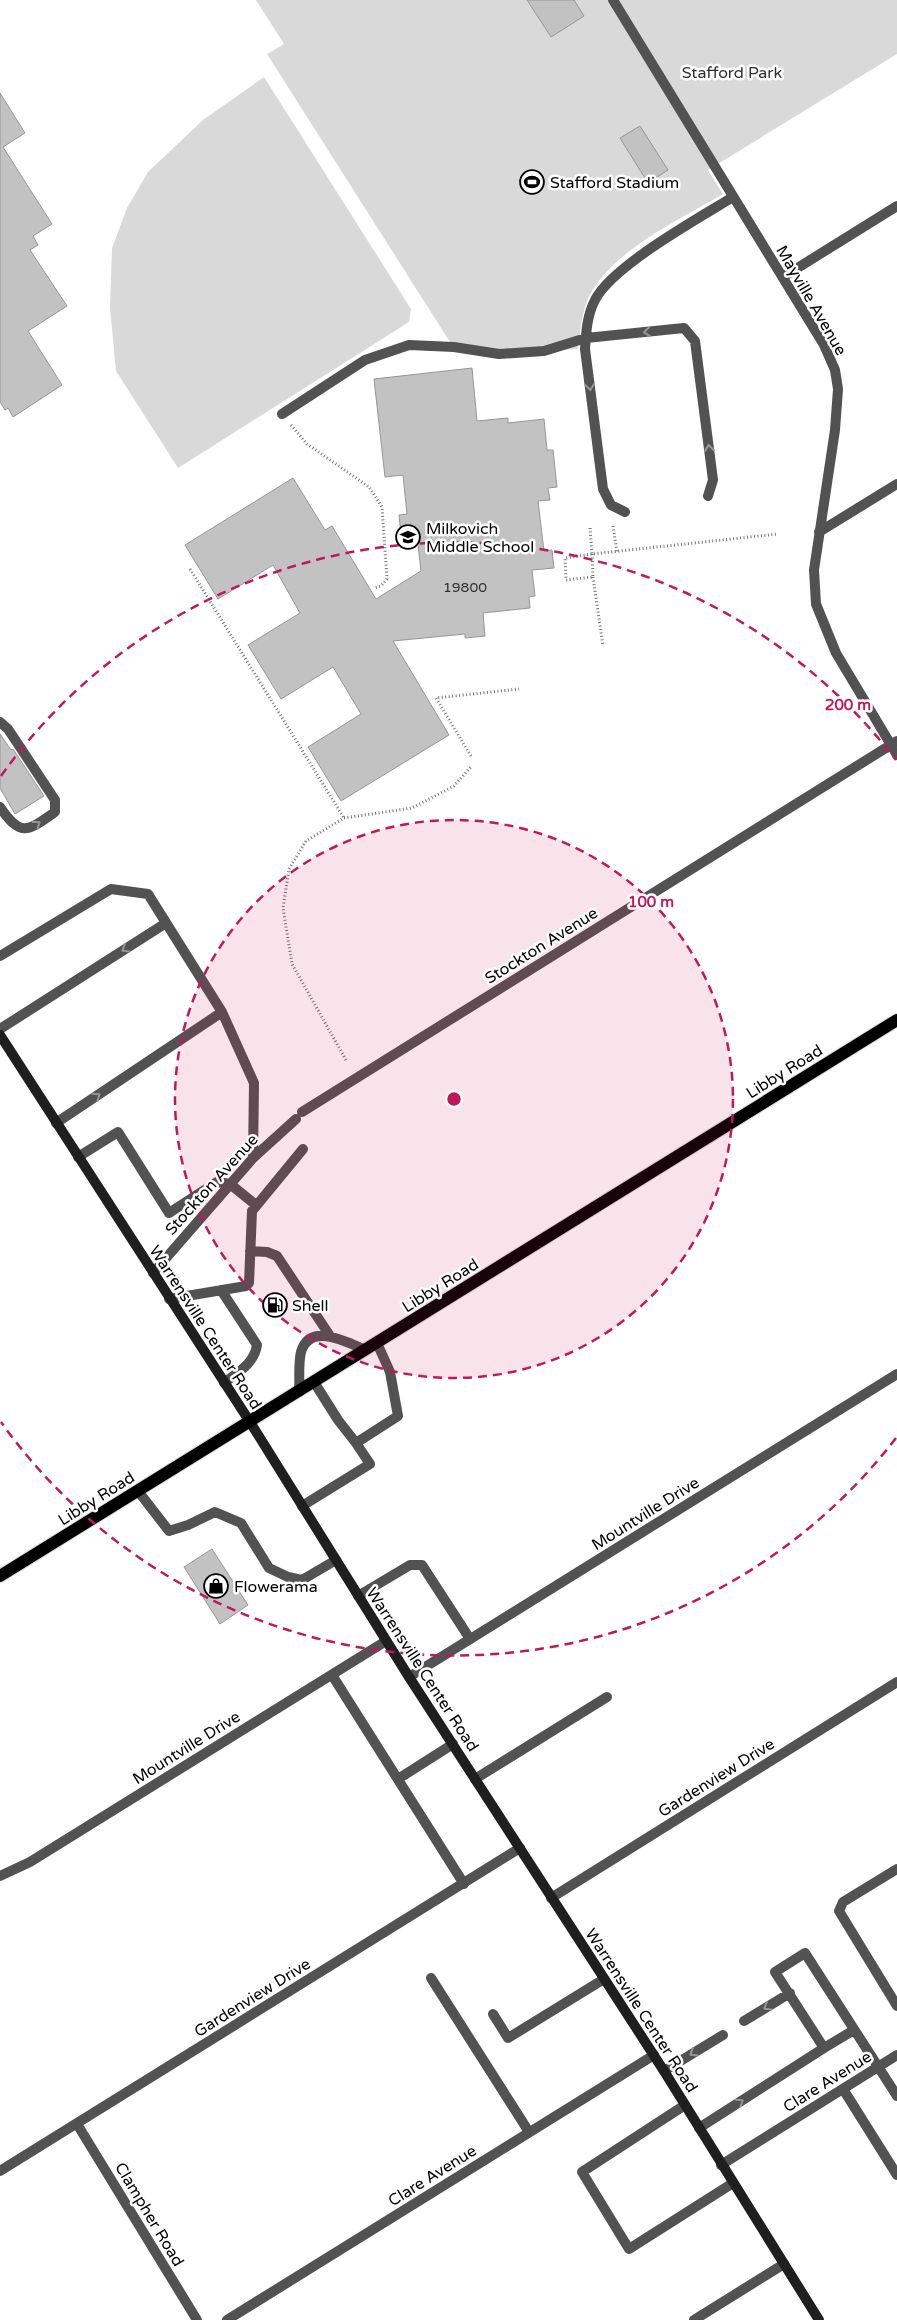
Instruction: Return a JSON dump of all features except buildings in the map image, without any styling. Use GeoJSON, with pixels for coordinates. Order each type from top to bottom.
{"type":"FeatureCollection","features":[{"type":"Feature","properties":{"kind":"main road","name":"Libby Road"},"geometry":{"type":"LineString","coordinates":[[0,1576],[897,1020]]}},
{"type":"Feature","properties":{"kind":"main road","name":"Warrensville Center Road"},"geometry":{"type":"LineString","coordinates":[[0,1035],[250,1422],[409,1677],[654,2055],[819,2320]]}},
{"type":"Feature","properties":{"kind":"street","name":"Mayville Avenue"},"geometry":{"type":"LineString","coordinates":[[613,0],[824,345],[835,370],[838,389],[836,430],[814,570],[816,604],[836,653],[894,743],[897,755]]}},
{"type":"Feature","properties":{"kind":"street"},"geometry":{"type":"LineString","coordinates":[[625,512],[611,505],[603,489],[586,338],[586,328],[595,300],[616,275],[658,244],[733,197]]}},
{"type":"Feature","properties":{"kind":"street"},"geometry":{"type":"LineString","coordinates":[[783,277],[897,206]]}},
{"type":"Feature","properties":{"kind":"street"},"geometry":{"type":"LineString","coordinates":[[282,414],[365,360],[409,345],[454,347],[499,354],[544,351],[586,338],[684,328],[695,341],[713,480],[708,496]]}},
{"type":"Feature","properties":{"kind":"street"},"geometry":{"type":"LineString","coordinates":[[819,532],[897,484]]}},
{"type":"Feature","properties":{"kind":"street"},"geometry":{"type":"LineString","coordinates":[[0,722],[8,729],[55,800],[54,812],[30,829],[21,830],[10,822],[0,807]]}},
{"type":"Feature","properties":{"kind":"street","name":"Stockton Avenue"},"geometry":{"type":"LineString","coordinates":[[153,1273],[253,1158],[299,1115],[894,743]]}},
{"type":"Feature","properties":{"kind":"street"},"geometry":{"type":"LineString","coordinates":[[0,956],[111,889],[148,894],[222,1012],[254,1083],[253,1158]]}},
{"type":"Feature","properties":{"kind":"street"},"geometry":{"type":"LineString","coordinates":[[0,1029],[166,923]]}},
{"type":"Feature","properties":{"kind":"street"},"geometry":{"type":"LineString","coordinates":[[56,1123],[222,1012]]}},
{"type":"Feature","properties":{"kind":"street"},"geometry":{"type":"LineString","coordinates":[[78,1157],[118,1132],[169,1213],[217,1182],[230,1184],[256,1205]]}},
{"type":"Feature","properties":{"kind":"street"},"geometry":{"type":"LineString","coordinates":[[169,1299],[246,1286],[249,1283],[251,1216],[256,1205],[303,1149]]}},
{"type":"Feature","properties":{"kind":"street"},"geometry":{"type":"LineString","coordinates":[[250,1251],[267,1252],[277,1256],[330,1336]]}},
{"type":"Feature","properties":{"kind":"street"},"geometry":{"type":"LineString","coordinates":[[221,1290],[257,1345],[256,1352],[249,1363],[224,1383]]}},
{"type":"Feature","properties":{"kind":"street"},"geometry":{"type":"LineString","coordinates":[[299,1392],[301,1353],[304,1346],[311,1339],[320,1336],[330,1336],[371,1347],[390,1372],[398,1416],[356,1443]]}},
{"type":"Feature","properties":{"kind":"street","name":"Mountville Drive"},"geometry":{"type":"LineString","coordinates":[[409,1677],[897,1374]]}},
{"type":"Feature","properties":{"kind":"street"},"geometry":{"type":"LineString","coordinates":[[302,1506],[370,1464],[338,1420],[314,1382]]}},
{"type":"Feature","properties":{"kind":"street"},"geometry":{"type":"LineString","coordinates":[[138,1491],[169,1531],[188,1525],[215,1512],[242,1523],[269,1568],[288,1578],[302,1580],[336,1560]]}},
{"type":"Feature","properties":{"kind":"street"},"geometry":{"type":"LineString","coordinates":[[358,1596],[410,1565],[422,1565],[470,1639]]}},
{"type":"Feature","properties":{"kind":"street","name":"Mountville Drive"},"geometry":{"type":"LineString","coordinates":[[0,1876],[30,1862],[386,1641]]}},
{"type":"Feature","properties":{"kind":"street"},"geometry":{"type":"LineString","coordinates":[[332,1675],[464,1884]]}},
{"type":"Feature","properties":{"kind":"street","name":"Gardenview Drive"},"geometry":{"type":"LineString","coordinates":[[552,1898],[897,1682]]}},
{"type":"Feature","properties":{"kind":"street"},"geometry":{"type":"LineString","coordinates":[[475,1779],[607,1697]]}},
{"type":"Feature","properties":{"kind":"street"},"geometry":{"type":"LineString","coordinates":[[398,1779],[453,1744]]}},
{"type":"Feature","properties":{"kind":"street","name":"Gardenview Drive"},"geometry":{"type":"LineString","coordinates":[[0,2171],[520,1848]]}},
{"type":"Feature","properties":{"kind":"street"},"geometry":{"type":"LineString","coordinates":[[897,1869],[843,1902],[839,1911],[897,2006]]}},
{"type":"Feature","properties":{"kind":"street"},"geometry":{"type":"LineString","coordinates":[[824,2048],[775,1972],[806,1953],[897,2096]]}},
{"type":"Feature","properties":{"kind":"street"},"geometry":{"type":"LineString","coordinates":[[431,1978],[529,2132]]}},
{"type":"Feature","properties":{"kind":"street"},"geometry":{"type":"LineString","coordinates":[[493,2014],[508,2038],[604,1979]]}},
{"type":"Feature","properties":{"kind":"street"},"geometry":{"type":"LineString","coordinates":[[744,2021],[790,1993]]}},
{"type":"Feature","properties":{"kind":"street"},"geometry":{"type":"LineString","coordinates":[[699,2128],[854,2030]]}},
{"type":"Feature","properties":{"kind":"street"},"geometry":{"type":"LineString","coordinates":[[664,2071],[723,2034]]}},
{"type":"Feature","properties":{"kind":"street","name":"Clare Avenue"},"geometry":{"type":"LineString","coordinates":[[228,2320],[654,2055]]}},
{"type":"Feature","properties":{"kind":"street","name":"Clare Avenue"},"geometry":{"type":"LineString","coordinates":[[721,2165],[897,2055]]}},
{"type":"Feature","properties":{"kind":"street"},"geometry":{"type":"LineString","coordinates":[[843,2089],[897,2175]]}},
{"type":"Feature","properties":{"kind":"street"},"geometry":{"type":"LineString","coordinates":[[685,2105],[582,2172],[630,2249],[733,2184]]}},
{"type":"Feature","properties":{"kind":"street","name":"Clampher Road"},"geometry":{"type":"LineString","coordinates":[[77,2124],[197,2320]]}},
{"type":"Feature","properties":{"kind":"street"},"geometry":{"type":"LineString","coordinates":[[694,2320],[784,2264]]}},
{"type":"Feature","properties":{"kind":"path"},"geometry":{"type":"LineString","coordinates":[[282,414],[307,444],[369,487],[382,507],[387,579],[381,586],[374,588]]}},
{"type":"Feature","properties":{"kind":"path"},"geometry":{"type":"LineString","coordinates":[[613,526],[617,552]]}},
{"type":"Feature","properties":{"kind":"path"},"geometry":{"type":"LineString","coordinates":[[590,528],[593,577],[603,646]]}},
{"type":"Feature","properties":{"kind":"path"},"geometry":{"type":"LineString","coordinates":[[593,577],[566,580],[565,558],[778,534]]}},
{"type":"Feature","properties":{"kind":"path"},"geometry":{"type":"LineString","coordinates":[[190,569],[344,818]]}},
{"type":"Feature","properties":{"kind":"path"},"geometry":{"type":"LineString","coordinates":[[471,756],[436,698],[519,689]]}},
{"type":"Feature","properties":{"kind":"path"},"geometry":{"type":"LineString","coordinates":[[346,1060],[292,964],[282,908],[289,869],[306,841],[344,818],[412,808],[454,786],[471,767]]}},
{"type":"Feature","properties":{"kind":"green space","name":"Stafford Stadium"},"geometry":{"type":"Polygon","coordinates":[[[256,0],[897,0],[897,54],[708,170],[723,194],[665,227],[624,255],[607,271],[594,288],[585,307],[578,349],[515,352],[450,342],[267,54],[284,44],[256,0]]]}},
{"type":"Feature","properties":{"kind":"green space"},"geometry":{"type":"Polygon","coordinates":[[[264,77],[411,309],[409,322],[178,468],[116,371],[110,308],[112,248],[127,208],[148,172],[203,120],[264,77]]]}},
{"type":"Feature","properties":{"kind":"place","name":"Stafford Stadium"},"geometry":{"type":"Point","coordinates":[532,182]}},
{"type":"Feature","properties":{"kind":"place","name":"Milkovich Middle School"},"geometry":{"type":"Point","coordinates":[408,537]}},
{"type":"Feature","properties":{"kind":"place","name":"Shell"},"geometry":{"type":"Point","coordinates":[275,1305]}},
{"type":"Feature","properties":{"kind":"place","name":"Flowerama"},"geometry":{"type":"Point","coordinates":[216,1586]}},
{"type":"Feature","properties":{"kind":"park label","name":"Stafford Park"},"geometry":{"type":"Point","coordinates":[732,72]}}]}
